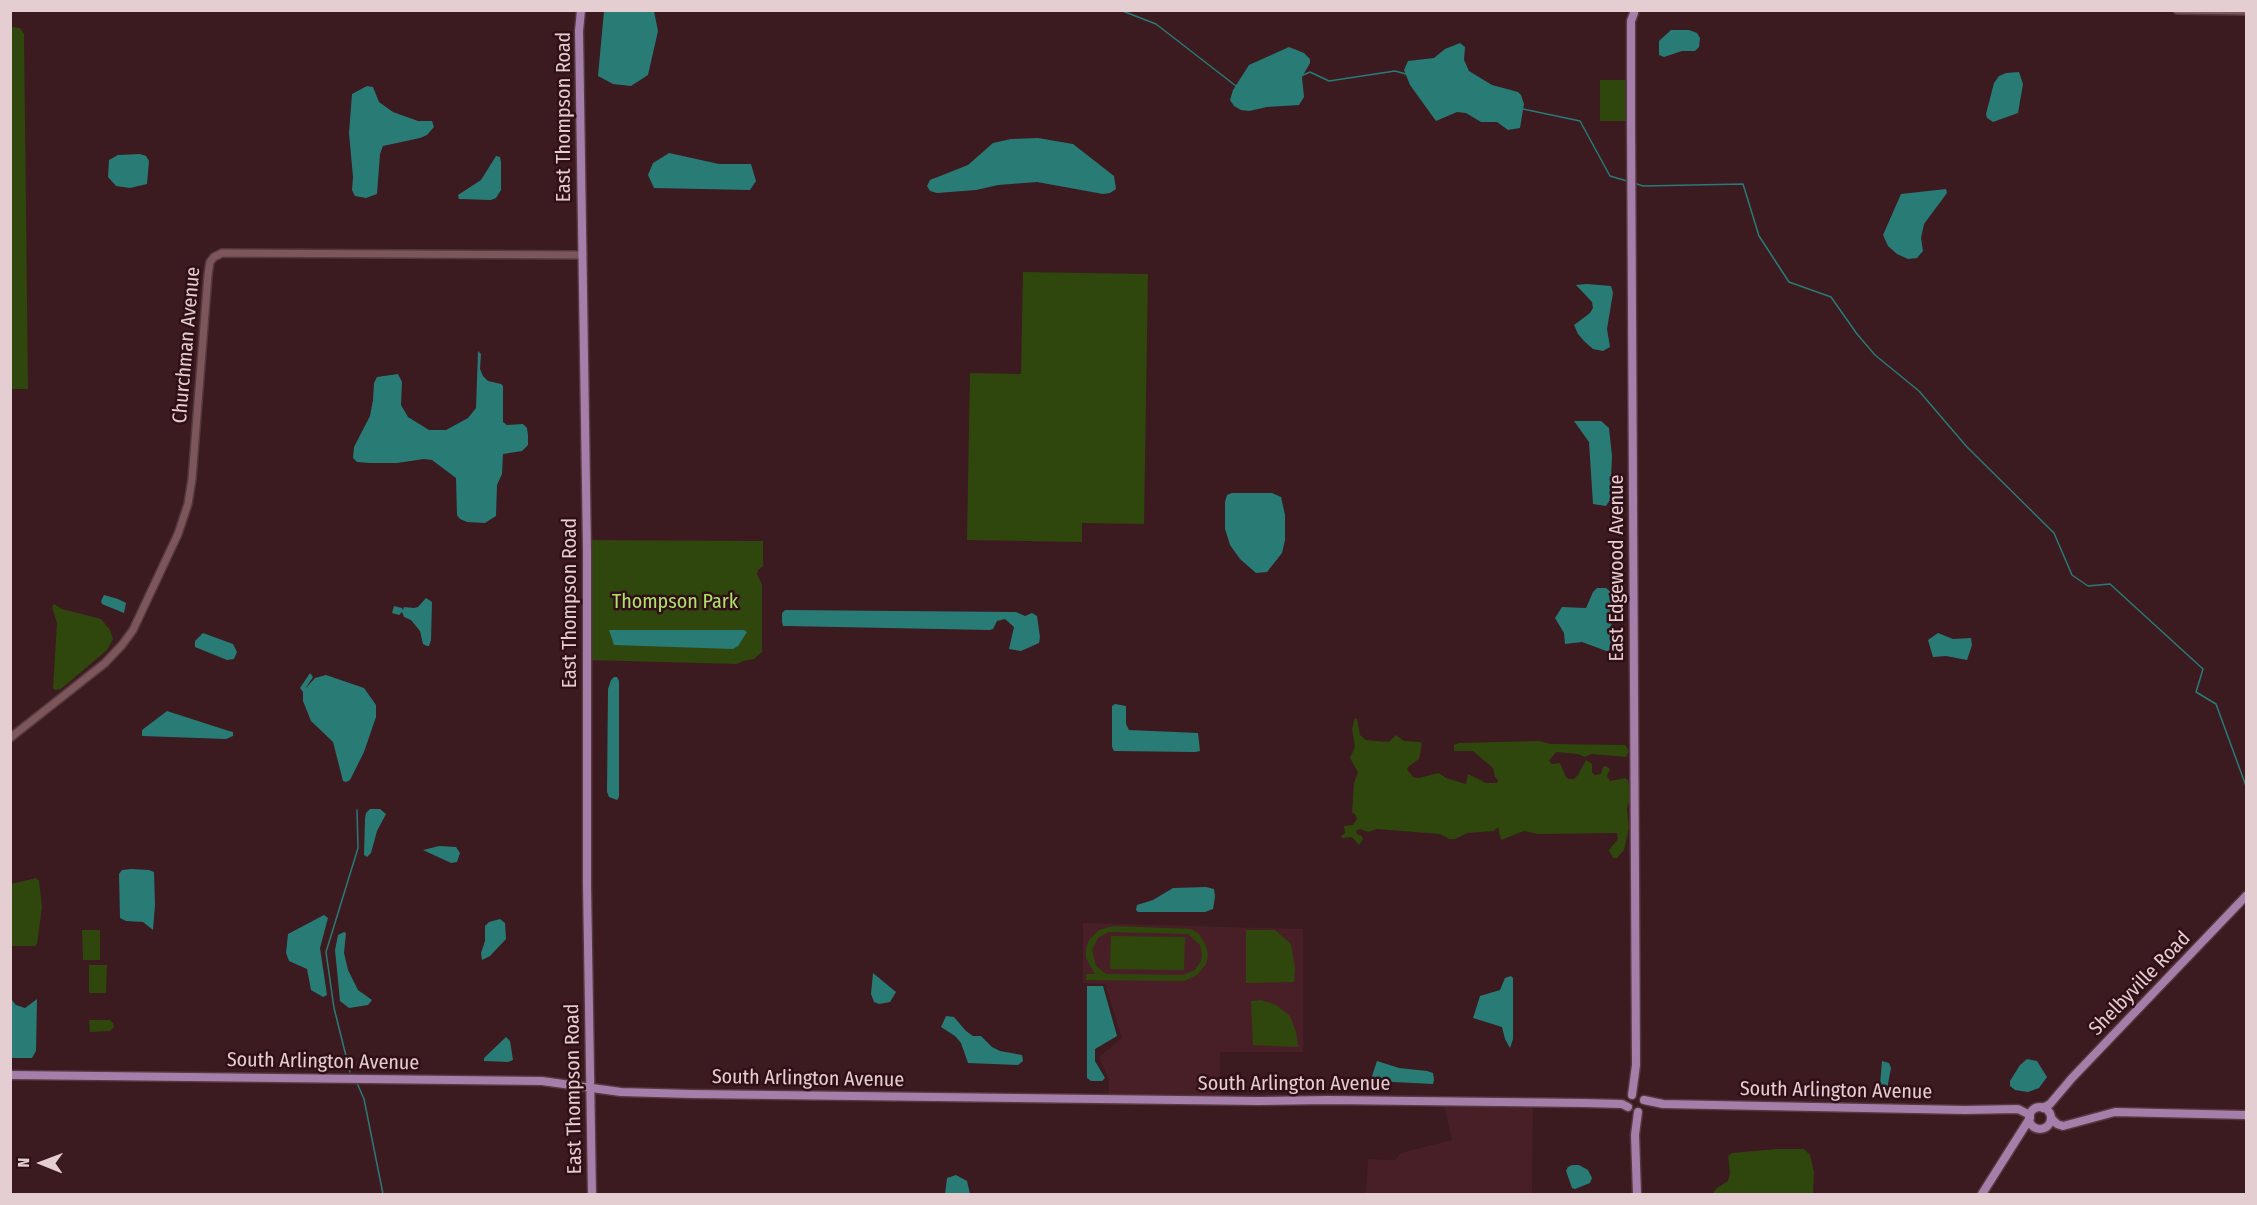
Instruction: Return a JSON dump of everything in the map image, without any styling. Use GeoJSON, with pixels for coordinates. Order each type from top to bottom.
{"type":"FeatureCollection","features":[{"type":"Feature","properties":{"kind":"main road","name":"East Thompson Road"},"geometry":{"type":"LineString","coordinates":[[581,10],[592,1194]]}},
{"type":"Feature","properties":{"kind":"main road","name":"East Edgewood Avenue"},"geometry":{"type":"LineString","coordinates":[[1632,12],[1636,1103]]}},
{"type":"Feature","properties":{"kind":"main road","name":"Shelbyville Road"},"geometry":{"type":"LineString","coordinates":[[2058,1095],[2247,896]]}},
{"type":"Feature","properties":{"kind":"main road","name":"South Arlington Avenue"},"geometry":{"type":"LineString","coordinates":[[10,1075],[542,1081],[628,1092],[845,1096],[1636,1103],[1965,1110],[2007,1108],[2035,1112]]}},
{"type":"Feature","properties":{"kind":"main road"},"geometry":{"type":"LineString","coordinates":[[1982,1194],[2035,1112],[2049,1106],[2058,1095]]}},
{"type":"Feature","properties":{"kind":"main road"},"geometry":{"type":"LineString","coordinates":[[2039,1128],[2049,1125],[2058,1095]]}},
{"type":"Feature","properties":{"kind":"main road"},"geometry":{"type":"LineString","coordinates":[[1636,1103],[1637,1194]]}},
{"type":"Feature","properties":{"kind":"main road"},"geometry":{"type":"LineString","coordinates":[[2035,1112],[2051,1117],[2061,1125],[2115,1112],[2247,1115]]}},
{"type":"Feature","properties":{"kind":"main road"},"geometry":{"type":"LineString","coordinates":[[2035,1112],[2039,1128]]}},
{"type":"Feature","properties":{"kind":"main road"},"geometry":{"type":"LineString","coordinates":[[2016,1139],[2028,1128],[2066,1129],[2080,1122]]}},
{"type":"Feature","properties":{"kind":"street"},"geometry":{"type":"LineString","coordinates":[[2177,10],[2247,11]]}},
{"type":"Feature","properties":{"kind":"street","name":"Churchman Avenue"},"geometry":{"type":"LineString","coordinates":[[10,738],[105,663],[122,645],[133,630],[178,534],[188,504],[192,479],[208,275],[210,262],[214,257],[222,253],[582,255]]}},
{"type":"Feature","properties":{"kind":"shaded area"},"geometry":{"type":"Polygon","coordinates":[[[1083,923],[1303,929],[1303,1052],[1220,1052],[1220,1101],[1109,1099],[1109,1080],[1099,1057],[1122,1038],[1105,984],[1083,983],[1083,923]]]}},
{"type":"Feature","properties":{"kind":"shaded area"},"geometry":{"type":"Polygon","coordinates":[[[1443,1101],[1533,1102],[1532,1194],[1366,1194],[1368,1159],[1395,1160],[1401,1153],[1452,1140],[1443,1101]]]}},
{"type":"Feature","properties":{"kind":"green space"},"geometry":{"type":"Polygon","coordinates":[[[12,27],[20,28],[24,34],[28,389],[10,389],[12,27]]]}},
{"type":"Feature","properties":{"kind":"green space"},"geometry":{"type":"Polygon","coordinates":[[[1600,80],[1631,80],[1631,121],[1600,121],[1600,80]]]}},
{"type":"Feature","properties":{"kind":"green space"},"geometry":{"type":"Polygon","coordinates":[[[1023,272],[1148,274],[1144,524],[1082,523],[1082,542],[967,540],[970,373],[1021,374],[1023,272]]]}},
{"type":"Feature","properties":{"kind":"green space","name":"Thompson Park"},"geometry":{"type":"Polygon","coordinates":[[[586,540],[763,541],[763,566],[757,574],[762,585],[762,652],[754,659],[737,664],[588,660],[586,540]]]}},
{"type":"Feature","properties":{"kind":"green space"},"geometry":{"type":"Polygon","coordinates":[[[54,604],[62,609],[101,619],[110,630],[113,639],[107,650],[61,689],[55,690],[53,688],[57,623],[52,607],[54,604]]]}},
{"type":"Feature","properties":{"kind":"green space"},"geometry":{"type":"Polygon","coordinates":[[[1355,718],[1360,735],[1366,740],[1389,742],[1396,735],[1404,741],[1422,744],[1419,759],[1407,769],[1413,777],[1439,773],[1446,778],[1466,784],[1468,774],[1486,783],[1497,783],[1498,780],[1493,768],[1473,751],[1454,751],[1454,745],[1459,743],[1539,741],[1551,744],[1625,745],[1629,751],[1626,757],[1591,754],[1585,757],[1556,752],[1549,761],[1552,764],[1560,763],[1569,779],[1574,779],[1578,775],[1586,760],[1592,764],[1592,773],[1595,775],[1601,774],[1603,767],[1606,766],[1610,769],[1607,776],[1610,781],[1625,778],[1628,780],[1631,796],[1627,808],[1629,828],[1624,850],[1617,858],[1613,858],[1609,850],[1618,839],[1617,833],[1538,834],[1524,831],[1501,840],[1498,827],[1494,831],[1467,833],[1455,839],[1449,839],[1440,834],[1377,829],[1368,832],[1360,829],[1356,831],[1363,839],[1359,845],[1352,837],[1342,838],[1341,836],[1345,833],[1344,826],[1353,825],[1357,819],[1352,813],[1354,783],[1358,772],[1350,758],[1355,747],[1352,729],[1355,718]]]}},
{"type":"Feature","properties":{"kind":"green space"},"geometry":{"type":"Polygon","coordinates":[[[36,878],[39,881],[42,907],[37,944],[35,946],[11,946],[11,884],[36,878]]]}},
{"type":"Feature","properties":{"kind":"green space"},"geometry":{"type":"Polygon","coordinates":[[[1113,926],[1191,929],[1199,934],[1206,946],[1208,955],[1206,964],[1197,975],[1184,981],[1086,980],[1086,974],[1095,974],[1086,958],[1086,949],[1089,940],[1099,930],[1113,926]],[[1109,932],[1098,938],[1092,950],[1096,966],[1106,974],[1183,975],[1195,970],[1202,955],[1200,945],[1188,934],[1109,932]]]}},
{"type":"Feature","properties":{"kind":"green space"},"geometry":{"type":"Polygon","coordinates":[[[82,930],[100,930],[100,960],[83,960],[82,930]]]}},
{"type":"Feature","properties":{"kind":"green space"},"geometry":{"type":"Polygon","coordinates":[[[1246,930],[1275,930],[1291,944],[1295,968],[1294,982],[1246,983],[1246,930]]]}},
{"type":"Feature","properties":{"kind":"green space"},"geometry":{"type":"Polygon","coordinates":[[[1111,936],[1185,937],[1184,970],[1110,969],[1111,936]]]}},
{"type":"Feature","properties":{"kind":"green space"},"geometry":{"type":"Polygon","coordinates":[[[89,965],[107,965],[106,993],[89,993],[89,965]]]}},
{"type":"Feature","properties":{"kind":"green space"},"geometry":{"type":"Polygon","coordinates":[[[1261,1000],[1276,1005],[1290,1016],[1296,1032],[1298,1047],[1253,1045],[1251,1001],[1261,1000]]]}},
{"type":"Feature","properties":{"kind":"green space"},"geometry":{"type":"Polygon","coordinates":[[[89,1020],[110,1020],[114,1027],[110,1031],[90,1032],[89,1020]]]}},
{"type":"Feature","properties":{"kind":"green space"},"geometry":{"type":"Polygon","coordinates":[[[1804,1149],[1810,1155],[1814,1172],[1813,1194],[1712,1194],[1728,1181],[1730,1173],[1728,1156],[1732,1153],[1804,1149]]]}},
{"type":"Feature","properties":{"kind":"water"},"geometry":{"type":"Polygon","coordinates":[[[604,11],[654,11],[658,31],[648,75],[631,86],[613,84],[598,76],[604,11]]]}},
{"type":"Feature","properties":{"kind":"water"},"geometry":{"type":"Polygon","coordinates":[[[1671,30],[1689,30],[1697,33],[1700,38],[1699,47],[1695,51],[1682,51],[1664,57],[1659,55],[1659,41],[1671,30]]]}},
{"type":"Feature","properties":{"kind":"water"},"geometry":{"type":"Polygon","coordinates":[[[1460,43],[1465,47],[1464,60],[1469,71],[1492,85],[1518,92],[1521,95],[1524,104],[1520,128],[1508,130],[1497,122],[1481,122],[1466,113],[1457,112],[1436,121],[1410,85],[1404,70],[1408,61],[1434,58],[1445,49],[1460,43]]]}},
{"type":"Feature","properties":{"kind":"water"},"geometry":{"type":"Polygon","coordinates":[[[1289,47],[1304,53],[1310,59],[1302,77],[1304,97],[1299,105],[1267,107],[1249,111],[1234,106],[1230,100],[1233,90],[1249,65],[1289,47]]]}},
{"type":"Feature","properties":{"kind":"water"},"geometry":{"type":"Polygon","coordinates":[[[2019,72],[2023,84],[2018,113],[1993,122],[1987,118],[1986,114],[1994,83],[1999,76],[2019,72]]]}},
{"type":"Feature","properties":{"kind":"water"},"geometry":{"type":"Polygon","coordinates":[[[367,86],[373,87],[379,102],[393,112],[418,121],[432,121],[434,127],[427,135],[420,138],[383,146],[380,154],[377,194],[366,198],[355,196],[352,190],[349,133],[352,94],[367,86]]]}},
{"type":"Feature","properties":{"kind":"water"},"geometry":{"type":"Polygon","coordinates":[[[1038,138],[1073,144],[1114,176],[1116,189],[1103,194],[1037,182],[937,193],[930,191],[927,186],[930,180],[968,165],[993,143],[1011,139],[1038,138]]]}},
{"type":"Feature","properties":{"kind":"water"},"geometry":{"type":"Polygon","coordinates":[[[669,153],[719,164],[751,164],[756,181],[750,190],[654,188],[648,175],[653,163],[669,153]]]}},
{"type":"Feature","properties":{"kind":"water"},"geometry":{"type":"Polygon","coordinates":[[[118,155],[146,156],[149,161],[147,184],[130,188],[116,186],[108,177],[109,160],[118,155]]]}},
{"type":"Feature","properties":{"kind":"water"},"geometry":{"type":"Polygon","coordinates":[[[496,156],[500,157],[501,162],[501,190],[496,198],[491,200],[459,199],[458,195],[481,180],[496,156]]]}},
{"type":"Feature","properties":{"kind":"water"},"geometry":{"type":"Polygon","coordinates":[[[1946,189],[1947,193],[1924,224],[1921,238],[1923,251],[1917,258],[1908,259],[1897,254],[1888,246],[1883,235],[1901,194],[1946,189]]]}},
{"type":"Feature","properties":{"kind":"water"},"geometry":{"type":"Polygon","coordinates":[[[1576,285],[1611,286],[1613,293],[1607,329],[1610,347],[1603,351],[1593,349],[1585,342],[1574,325],[1593,308],[1592,302],[1576,285]]]}},
{"type":"Feature","properties":{"kind":"water"},"geometry":{"type":"Polygon","coordinates":[[[478,351],[481,354],[480,369],[483,376],[488,381],[503,386],[503,422],[507,425],[523,424],[527,428],[528,436],[528,445],[522,451],[503,454],[502,474],[497,485],[496,516],[485,523],[467,522],[460,519],[457,515],[456,478],[432,460],[370,463],[357,462],[353,458],[354,447],[370,416],[374,383],[377,377],[398,374],[402,382],[401,405],[408,417],[429,430],[446,430],[468,418],[476,408],[478,351]]]}},
{"type":"Feature","properties":{"kind":"water"},"geometry":{"type":"Polygon","coordinates":[[[1574,421],[1601,421],[1609,428],[1612,456],[1610,500],[1606,506],[1593,504],[1589,442],[1574,421]]]}},
{"type":"Feature","properties":{"kind":"water"},"geometry":{"type":"Polygon","coordinates":[[[1272,493],[1281,497],[1285,515],[1285,540],[1282,553],[1267,572],[1256,573],[1240,559],[1230,545],[1225,529],[1225,502],[1227,495],[1272,493]]]}},
{"type":"Feature","properties":{"kind":"water"},"geometry":{"type":"Polygon","coordinates":[[[1597,588],[1606,588],[1612,593],[1609,652],[1582,642],[1565,644],[1564,633],[1555,618],[1562,607],[1586,608],[1597,588]]]}},
{"type":"Feature","properties":{"kind":"water"},"geometry":{"type":"Polygon","coordinates":[[[104,595],[126,603],[124,613],[102,604],[104,595]]]}},
{"type":"Feature","properties":{"kind":"water"},"geometry":{"type":"Polygon","coordinates":[[[426,598],[432,602],[429,646],[423,644],[420,631],[411,620],[404,617],[402,612],[399,615],[392,613],[394,606],[403,610],[404,607],[418,607],[426,598]]]}},
{"type":"Feature","properties":{"kind":"water"},"geometry":{"type":"Polygon","coordinates":[[[785,610],[1016,612],[1025,616],[1032,613],[1037,616],[1040,637],[1039,643],[1021,651],[1009,649],[1014,627],[1005,619],[997,621],[990,630],[783,626],[782,613],[785,610]]]}},
{"type":"Feature","properties":{"kind":"water"},"geometry":{"type":"Polygon","coordinates":[[[609,630],[744,630],[747,632],[738,646],[733,649],[614,645],[609,630]]]}},
{"type":"Feature","properties":{"kind":"water"},"geometry":{"type":"Polygon","coordinates":[[[203,633],[233,644],[237,652],[234,659],[227,660],[195,647],[195,641],[203,633]]]}},
{"type":"Feature","properties":{"kind":"water"},"geometry":{"type":"Polygon","coordinates":[[[1938,633],[1953,639],[1971,638],[1972,645],[1967,660],[1946,656],[1933,657],[1928,640],[1938,633]]]}},
{"type":"Feature","properties":{"kind":"water"},"geometry":{"type":"Polygon","coordinates":[[[310,673],[313,677],[305,689],[315,678],[326,675],[364,688],[376,705],[376,717],[364,752],[350,780],[346,782],[343,781],[333,742],[311,721],[303,701],[303,692],[300,688],[310,673]]]}},
{"type":"Feature","properties":{"kind":"water"},"geometry":{"type":"Polygon","coordinates":[[[614,677],[617,677],[619,681],[619,797],[617,800],[609,797],[607,792],[608,689],[614,677]]]}},
{"type":"Feature","properties":{"kind":"water"},"geometry":{"type":"Polygon","coordinates":[[[1115,704],[1126,706],[1126,724],[1129,730],[1198,733],[1200,751],[1114,751],[1112,747],[1112,706],[1115,704]]]}},
{"type":"Feature","properties":{"kind":"water"},"geometry":{"type":"Polygon","coordinates":[[[167,711],[233,732],[233,736],[226,739],[142,736],[142,730],[167,711]]]}},
{"type":"Feature","properties":{"kind":"water"},"geometry":{"type":"Polygon","coordinates":[[[370,809],[380,809],[386,814],[377,831],[371,853],[367,857],[364,855],[365,819],[370,809]]]}},
{"type":"Feature","properties":{"kind":"water"},"geometry":{"type":"Polygon","coordinates":[[[439,846],[456,847],[460,853],[457,862],[451,863],[423,850],[439,846]]]}},
{"type":"Feature","properties":{"kind":"water"},"geometry":{"type":"Polygon","coordinates":[[[122,870],[154,872],[153,930],[143,922],[126,921],[120,918],[119,874],[122,870]]]}},
{"type":"Feature","properties":{"kind":"water"},"geometry":{"type":"Polygon","coordinates":[[[1206,887],[1214,889],[1215,897],[1213,909],[1205,912],[1138,912],[1136,910],[1137,905],[1153,900],[1173,888],[1206,887]]]}},
{"type":"Feature","properties":{"kind":"water"},"geometry":{"type":"Polygon","coordinates":[[[324,915],[328,918],[320,948],[327,995],[323,997],[311,990],[307,969],[289,961],[286,953],[288,934],[324,915]]]}},
{"type":"Feature","properties":{"kind":"water"},"geometry":{"type":"Polygon","coordinates":[[[500,919],[505,923],[506,939],[490,956],[482,960],[485,926],[489,922],[500,919]]]}},
{"type":"Feature","properties":{"kind":"water"},"geometry":{"type":"Polygon","coordinates":[[[346,933],[344,953],[348,970],[358,990],[372,1000],[368,1005],[349,1008],[340,1001],[335,950],[338,935],[346,933]]]}},
{"type":"Feature","properties":{"kind":"water"},"geometry":{"type":"Polygon","coordinates":[[[873,973],[896,992],[890,1002],[879,1004],[874,1002],[871,994],[873,973]]]}},
{"type":"Feature","properties":{"kind":"water"},"geometry":{"type":"Polygon","coordinates":[[[1511,976],[1513,978],[1513,1039],[1510,1048],[1502,1027],[1473,1018],[1480,996],[1500,990],[1505,978],[1511,976]]]}},
{"type":"Feature","properties":{"kind":"water"},"geometry":{"type":"Polygon","coordinates":[[[1087,986],[1103,986],[1117,1036],[1095,1049],[1095,1061],[1105,1078],[1102,1081],[1091,1081],[1087,1078],[1087,986]]]}},
{"type":"Feature","properties":{"kind":"water"},"geometry":{"type":"Polygon","coordinates":[[[11,999],[16,1005],[25,1008],[37,999],[36,1051],[32,1058],[11,1058],[11,999]]]}},
{"type":"Feature","properties":{"kind":"water"},"geometry":{"type":"Polygon","coordinates":[[[946,1016],[954,1017],[966,1031],[973,1036],[981,1036],[992,1047],[1000,1051],[1022,1055],[1023,1061],[1018,1065],[968,1063],[961,1043],[941,1027],[946,1016]]]}},
{"type":"Feature","properties":{"kind":"water"},"geometry":{"type":"Polygon","coordinates":[[[506,1037],[510,1041],[513,1060],[508,1062],[484,1061],[484,1058],[506,1037]]]}},
{"type":"Feature","properties":{"kind":"water"},"geometry":{"type":"Polygon","coordinates":[[[2027,1059],[2037,1061],[2047,1077],[2039,1088],[2028,1092],[2015,1090],[2010,1086],[2010,1081],[2020,1065],[2027,1059]]]}},
{"type":"Feature","properties":{"kind":"water"},"geometry":{"type":"Polygon","coordinates":[[[1377,1061],[1399,1068],[1433,1073],[1433,1084],[1373,1081],[1371,1079],[1377,1061]]]}},
{"type":"Feature","properties":{"kind":"water"},"geometry":{"type":"Polygon","coordinates":[[[1882,1061],[1889,1063],[1891,1068],[1887,1089],[1880,1085],[1882,1061]]]}},
{"type":"Feature","properties":{"kind":"water"},"geometry":{"type":"Polygon","coordinates":[[[1572,1165],[1579,1165],[1588,1170],[1592,1178],[1590,1183],[1572,1188],[1566,1171],[1572,1165]]]}},
{"type":"Feature","properties":{"kind":"water"},"geometry":{"type":"Polygon","coordinates":[[[956,1175],[967,1181],[970,1194],[945,1194],[947,1178],[956,1175]]]}},
{"type":"Feature","properties":{"kind":"waterway"},"geometry":{"type":"LineString","coordinates":[[1120,10],[1156,24],[1236,86]]}},
{"type":"Feature","properties":{"kind":"waterway"},"geometry":{"type":"LineString","coordinates":[[1301,76],[1310,72],[1329,81],[1395,71],[1406,74]]}},
{"type":"Feature","properties":{"kind":"waterway"},"geometry":{"type":"LineString","coordinates":[[1523,109],[1580,121],[1610,176],[1627,181]]}},
{"type":"Feature","properties":{"kind":"waterway"},"geometry":{"type":"LineString","coordinates":[[1634,183],[1643,186],[1743,184],[1759,236],[1789,282],[1831,297],[1875,355],[1919,391],[1967,447],[2054,533],[2072,575],[2088,586],[2110,584],[2203,669],[2196,692],[2216,704],[2246,786]]}},
{"type":"Feature","properties":{"kind":"waterway"},"geometry":{"type":"LineString","coordinates":[[350,1072],[334,1008],[326,952],[358,848],[357,810]]}},
{"type":"Feature","properties":{"kind":"waterway"},"geometry":{"type":"LineString","coordinates":[[357,1083],[364,1099],[383,1194]]}}]}
